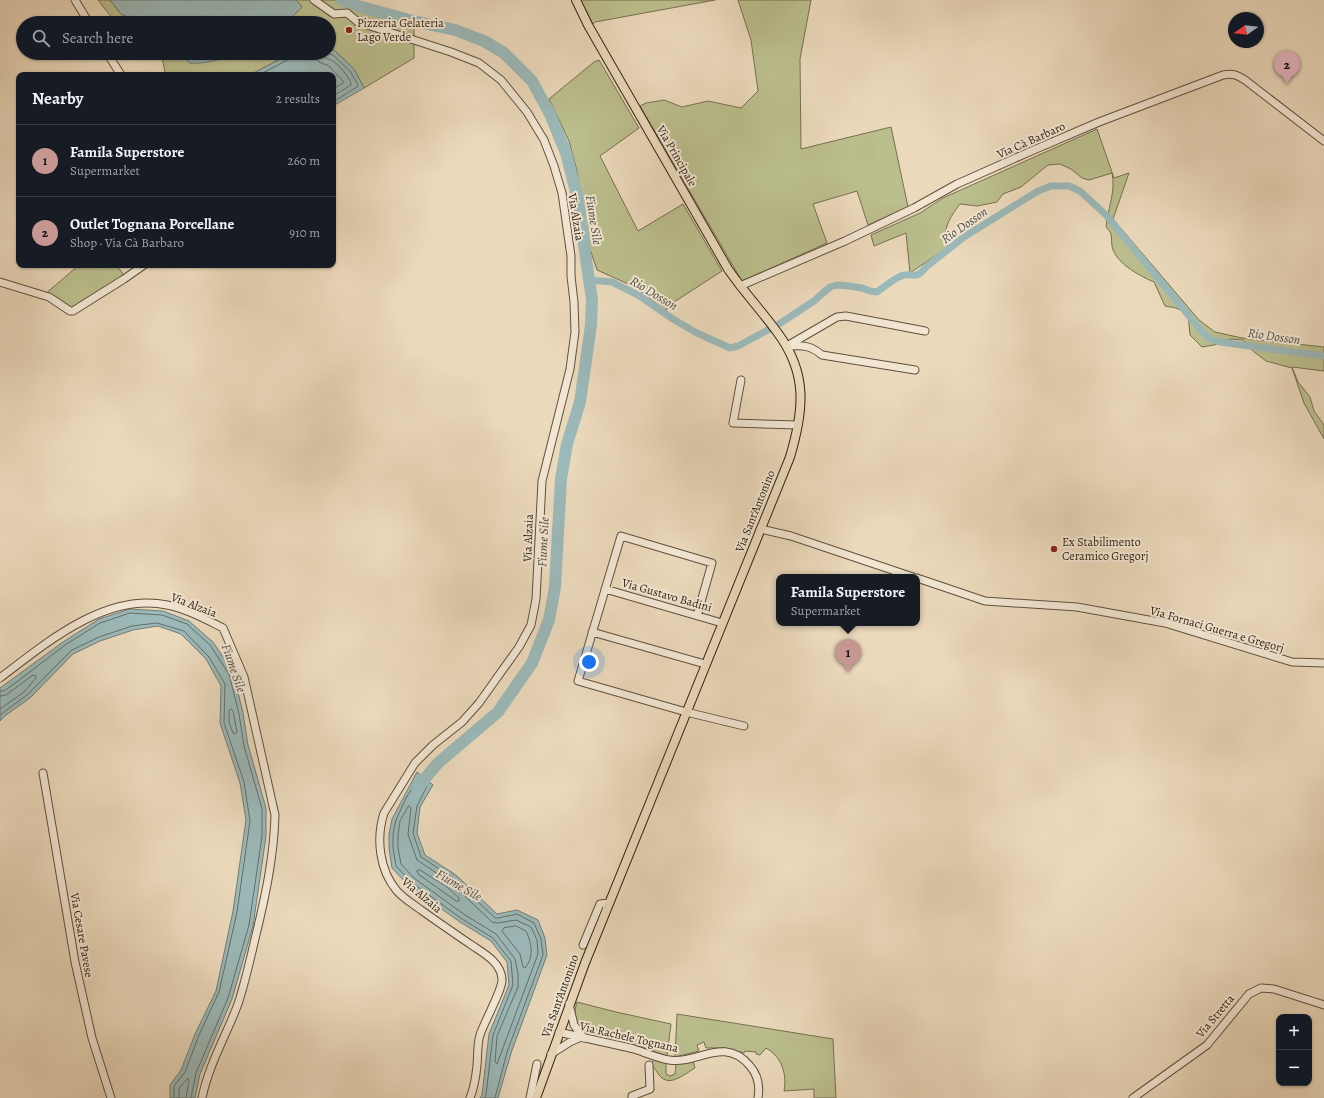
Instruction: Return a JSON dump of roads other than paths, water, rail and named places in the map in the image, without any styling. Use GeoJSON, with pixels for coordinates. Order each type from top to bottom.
{"type":"FeatureCollection","features":[{"type":"Feature","properties":{"kind":"main road","name":"Via Principale"},"geometry":{"type":"LineString","coordinates":[[576,0],[588,25],[728,269],[766,318]]}},
{"type":"Feature","properties":{"kind":"main road","name":"Via Sant'Antonino"},"geometry":{"type":"LineString","coordinates":[[536,1098],[569,1004],[609,903],[790,457],[798,425],[801,395],[799,378],[787,346],[766,318]]}},
{"type":"Feature","properties":{"kind":"street"},"geometry":{"type":"LineString","coordinates":[[75,0],[85,16]]}},
{"type":"Feature","properties":{"kind":"street","name":"Via Alzaia"},"geometry":{"type":"LineString","coordinates":[[314,0],[334,14],[347,13],[358,22],[451,52],[479,63],[501,80],[523,107],[544,140],[562,193],[571,256],[575,332],[570,369],[542,481],[536,599],[531,625],[519,646],[479,703],[462,722],[433,745],[415,763],[384,813],[380,835],[382,861],[386,874],[397,891],[440,924],[496,963],[501,975],[501,988],[491,1008],[480,1037],[477,1067],[470,1098]]}},
{"type":"Feature","properties":{"kind":"street"},"geometry":{"type":"LineString","coordinates":[[112,60],[119,72]]}},
{"type":"Feature","properties":{"kind":"street","name":"Via Cà Barbaro"},"geometry":{"type":"LineString","coordinates":[[740,286],[845,241],[914,208],[957,184],[1029,152],[1099,122],[1223,75],[1236,74],[1246,80],[1324,141]]}},
{"type":"Feature","properties":{"kind":"street"},"geometry":{"type":"LineString","coordinates":[[0,282],[49,297],[73,311],[140,268]]}},
{"type":"Feature","properties":{"kind":"street"},"geometry":{"type":"LineString","coordinates":[[787,346],[837,317],[846,316],[925,330]]}},
{"type":"Feature","properties":{"kind":"street"},"geometry":{"type":"LineString","coordinates":[[787,346],[814,348],[822,355],[915,370]]}},
{"type":"Feature","properties":{"kind":"street"},"geometry":{"type":"LineString","coordinates":[[740,380],[733,423],[798,425]]}},
{"type":"Feature","properties":{"kind":"street"},"geometry":{"type":"LineString","coordinates":[[760,529],[791,536],[904,574]]}},
{"type":"Feature","properties":{"kind":"street"},"geometry":{"type":"LineString","coordinates":[[697,616],[712,563],[621,536],[578,681],[686,712],[744,726]]}},
{"type":"Feature","properties":{"kind":"street","name":"Via Fornaci Guerra e Gregorj"},"geometry":{"type":"LineString","coordinates":[[920,579],[985,601],[1077,607],[1165,622],[1292,662],[1324,663]]}},
{"type":"Feature","properties":{"kind":"street","name":"Via Gustavo Badini"},"geometry":{"type":"LineString","coordinates":[[605,589],[722,623]]}},
{"type":"Feature","properties":{"kind":"street","name":"Via Alzaia"},"geometry":{"type":"LineString","coordinates":[[0,678],[49,642],[89,618],[115,608],[144,604],[166,604],[194,614],[223,628],[244,677],[274,810],[275,830],[266,890],[249,963],[238,1003],[210,1068],[202,1098]]}},
{"type":"Feature","properties":{"kind":"street"},"geometry":{"type":"LineString","coordinates":[[592,632],[706,664]]}},
{"type":"Feature","properties":{"kind":"street","name":"Via Cesare Pavese"},"geometry":{"type":"LineString","coordinates":[[43,773],[75,962],[92,1038],[111,1098]]}},
{"type":"Feature","properties":{"kind":"street","name":"Via Sant'Antonino"},"geometry":{"type":"LineString","coordinates":[[583,945],[600,904],[609,903]]}},
{"type":"Feature","properties":{"kind":"street","name":"Via Stretta"},"geometry":{"type":"LineString","coordinates":[[1133,1098],[1207,1045],[1244,998],[1255,990],[1266,988],[1274,989],[1324,1005]]}},
{"type":"Feature","properties":{"kind":"street"},"geometry":{"type":"LineString","coordinates":[[551,1054],[570,1042],[583,1038],[574,1025],[569,1004]]}},
{"type":"Feature","properties":{"kind":"street","name":"Via Rachele Tognana"},"geometry":{"type":"LineString","coordinates":[[559,1032],[673,1060],[682,1060],[714,1052],[730,1053],[743,1060],[753,1070],[759,1084],[758,1098]]}},
{"type":"Feature","properties":{"kind":"street"},"geometry":{"type":"LineString","coordinates":[[530,1098],[537,1064]]}},
{"type":"Feature","properties":{"kind":"street"},"geometry":{"type":"LineString","coordinates":[[632,1098],[632,1096],[650,1089],[649,1065]]}},
{"type":"Feature","properties":{"kind":"water"},"geometry":{"type":"Polygon","coordinates":[[[110,0],[296,0],[302,7],[293,16],[125,16],[121,14],[110,0]]]}},
{"type":"Feature","properties":{"kind":"water"},"geometry":{"type":"Polygon","coordinates":[[[336,52],[354,69],[364,88],[336,104],[336,72],[256,72],[279,60],[336,60],[336,52]]]}},
{"type":"Feature","properties":{"kind":"water"},"geometry":{"type":"Polygon","coordinates":[[[187,60],[216,60],[202,63],[190,63],[187,60]]]}},
{"type":"Feature","properties":{"kind":"water"},"geometry":{"type":"Polygon","coordinates":[[[130,609],[163,611],[189,621],[213,642],[233,672],[243,713],[248,745],[266,808],[266,836],[253,926],[232,999],[200,1074],[195,1098],[170,1098],[170,1085],[181,1070],[195,1034],[216,991],[233,911],[246,820],[240,783],[220,723],[221,686],[206,659],[181,634],[158,626],[133,630],[100,641],[73,654],[30,698],[0,721],[0,688],[63,642],[99,619],[130,609]]]}},
{"type":"Feature","properties":{"kind":"water"},"geometry":{"type":"Polygon","coordinates":[[[417,772],[433,785],[420,807],[417,833],[425,855],[456,875],[497,914],[517,910],[538,920],[545,938],[547,955],[511,1053],[498,1098],[480,1098],[482,1095],[489,1034],[509,985],[507,962],[491,941],[460,922],[408,885],[392,868],[389,848],[389,834],[392,819],[417,772]]]}},
{"type":"Feature","properties":{"kind":"waterway","name":"Fiume Sile"},"geometry":{"type":"LineString","coordinates":[[342,0],[409,20],[455,30],[484,41],[504,53],[532,81],[550,114],[566,153],[577,196],[592,300],[591,325],[580,402],[567,444],[561,479],[555,587],[549,620],[532,663],[498,712],[438,763],[422,782],[417,791]]}},
{"type":"Feature","properties":{"kind":"waterway","name":"Rio Dosson"},"geometry":{"type":"LineString","coordinates":[[589,280],[612,282],[638,295],[695,332],[730,348],[738,346],[779,324],[814,301],[830,287],[837,285],[849,286],[877,292],[901,276],[919,274],[964,237],[1038,191],[1051,186],[1069,186],[1080,191],[1106,215],[1203,333],[1210,339],[1220,342],[1324,356]]}},
{"type":"Feature","properties":{"kind":"place","name":"Pizzeria Gelateria Lago Verde"},"geometry":{"type":"Point","coordinates":[349,30]}},
{"type":"Feature","properties":{"kind":"place","name":"Outlet Tognana Porcellane"},"geometry":{"type":"Point","coordinates":[1287,84]}},
{"type":"Feature","properties":{"kind":"place","name":"Ex Stabilimento Ceramico Gregorj"},"geometry":{"type":"Point","coordinates":[1054,549]}},
{"type":"Feature","properties":{"kind":"place","name":"Famila Superstore"},"geometry":{"type":"Point","coordinates":[848,672]}}]}
